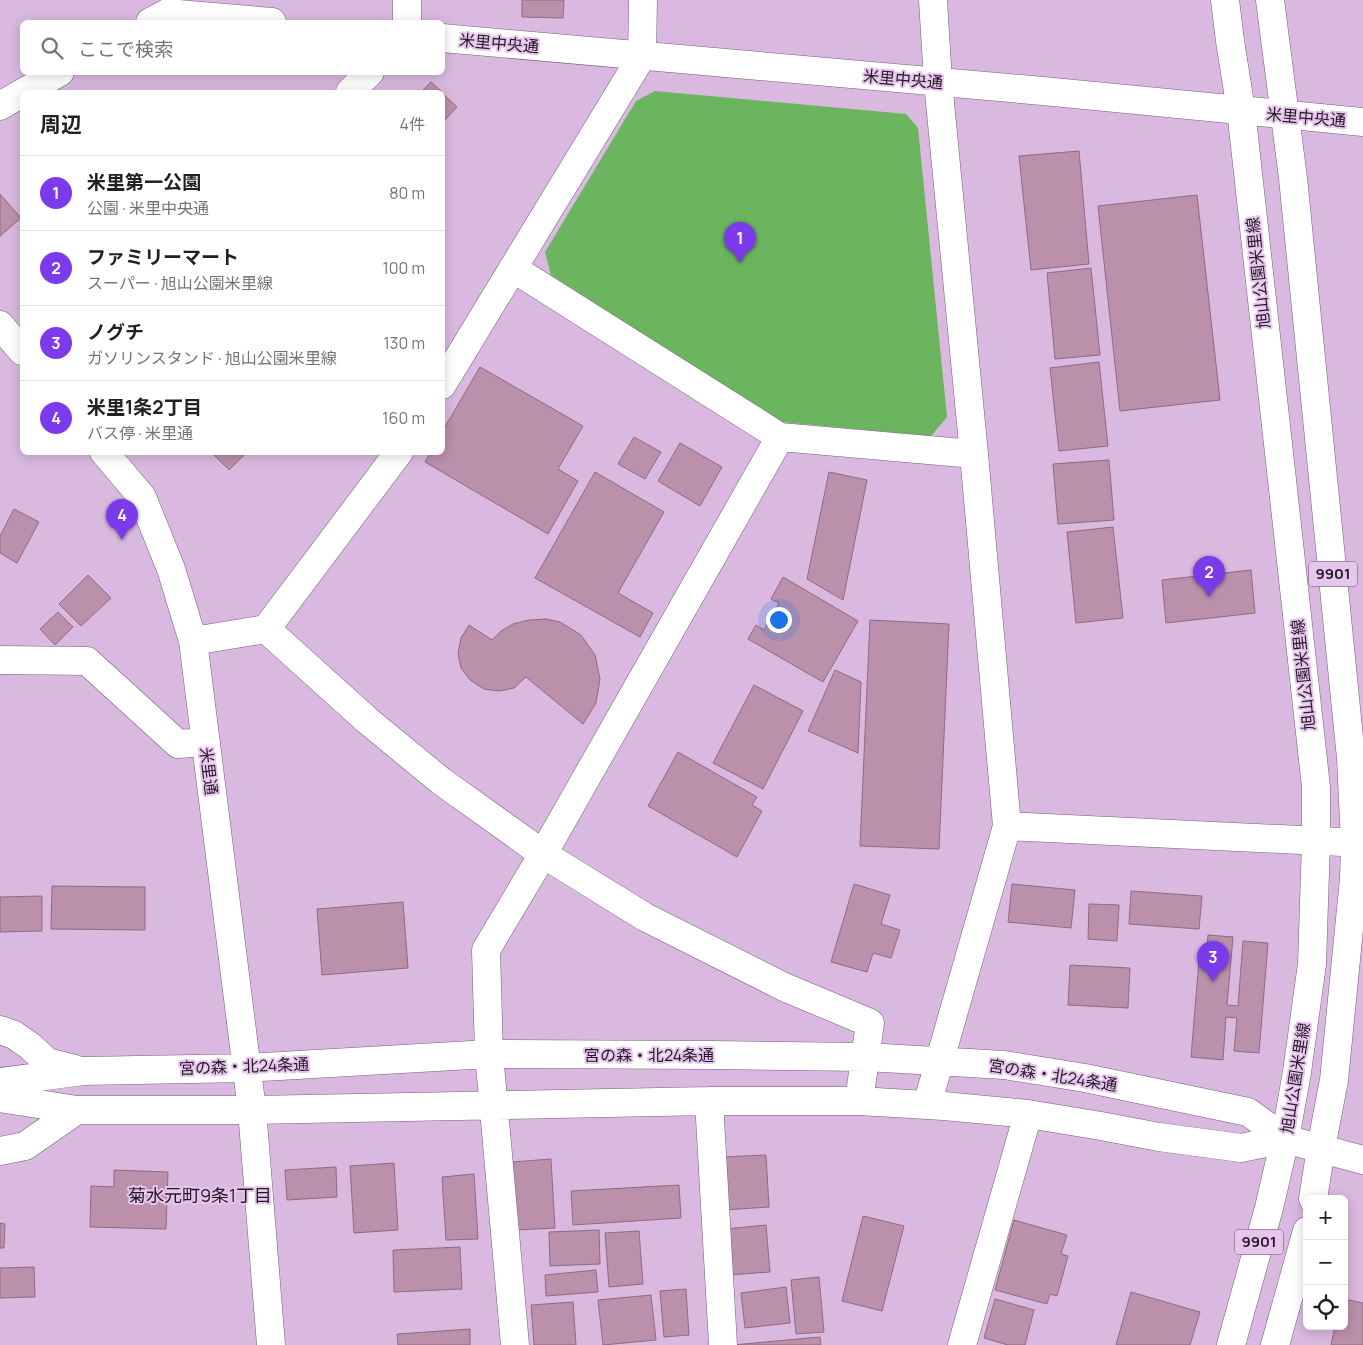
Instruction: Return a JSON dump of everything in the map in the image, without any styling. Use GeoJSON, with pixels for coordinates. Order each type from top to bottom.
{"type":"FeatureCollection","features":[{"type":"Feature","properties":{"kind":"street"},"geometry":{"type":"LineString","coordinates":[[407,0],[407,20]]}},
{"type":"Feature","properties":{"kind":"street"},"geometry":{"type":"LineString","coordinates":[[445,380],[642,56],[643,0]]}},
{"type":"Feature","properties":{"kind":"street"},"geometry":{"type":"LineString","coordinates":[[927,1105],[1007,826],[938,82],[933,0]]}},
{"type":"Feature","properties":{"kind":"street","name":"旭山公園米里線"},"geometry":{"type":"LineString","coordinates":[[1225,0],[1241,110],[1316,786],[1312,964],[1297,1072],[1285,1139],[1269,1208],[1232,1345]]}},
{"type":"Feature","properties":{"kind":"street","name":"9901"},"geometry":{"type":"LineString","coordinates":[[1270,0],[1286,116],[1359,843],[1334,1080],[1315,1195]]}},
{"type":"Feature","properties":{"kind":"street"},"geometry":{"type":"LineString","coordinates":[[161,12],[250,20]]}},
{"type":"Feature","properties":{"kind":"street","name":"米里中央通"},"geometry":{"type":"LineString","coordinates":[[445,38],[1363,122]]}},
{"type":"Feature","properties":{"kind":"street"},"geometry":{"type":"LineString","coordinates":[[28,90],[55,75]]}},
{"type":"Feature","properties":{"kind":"street"},"geometry":{"type":"LineString","coordinates":[[352,90],[367,75]]}},
{"type":"Feature","properties":{"kind":"street"},"geometry":{"type":"LineString","coordinates":[[0,106],[20,95]]}},
{"type":"Feature","properties":{"kind":"street"},"geometry":{"type":"LineString","coordinates":[[514,269],[780,437],[974,454]]}},
{"type":"Feature","properties":{"kind":"street"},"geometry":{"type":"LineString","coordinates":[[0,326],[20,349]]}},
{"type":"Feature","properties":{"kind":"street"},"geometry":{"type":"LineString","coordinates":[[514,1345],[489,1054],[486,950],[543,854],[780,437]]}},
{"type":"Feature","properties":{"kind":"street","name":"米里通"},"geometry":{"type":"LineString","coordinates":[[107,455],[142,497],[171,569],[193,641],[252,1110],[271,1345]]}},
{"type":"Feature","properties":{"kind":"street"},"geometry":{"type":"LineString","coordinates":[[193,641],[266,629],[397,455]]}},
{"type":"Feature","properties":{"kind":"street"},"geometry":{"type":"LineString","coordinates":[[266,629],[368,721],[440,781],[543,854],[644,917],[784,987],[870,1023],[859,1101]]}},
{"type":"Feature","properties":{"kind":"street"},"geometry":{"type":"LineString","coordinates":[[0,660],[87,660],[178,744],[206,742]]}},
{"type":"Feature","properties":{"kind":"street"},"geometry":{"type":"LineString","coordinates":[[1007,826],[1359,843]]}},
{"type":"Feature","properties":{"kind":"street"},"geometry":{"type":"LineString","coordinates":[[0,1030],[14,1035],[30,1046],[47,1062],[83,1071]]}},
{"type":"Feature","properties":{"kind":"street","name":"宮の森・北24条通"},"geometry":{"type":"LineString","coordinates":[[0,1082],[83,1071],[247,1068],[489,1054],[866,1057],[940,1061],[1004,1065],[1085,1078],[1248,1112],[1285,1139],[1363,1160]]}},
{"type":"Feature","properties":{"kind":"street","name":"宮の森・北24条通"},"geometry":{"type":"LineString","coordinates":[[0,1098],[78,1110],[252,1110],[494,1104],[859,1101],[1028,1114],[1159,1137],[1241,1148],[1285,1139]]}},
{"type":"Feature","properties":{"kind":"street"},"geometry":{"type":"LineString","coordinates":[[709,1101],[724,1345]]}},
{"type":"Feature","properties":{"kind":"street"},"geometry":{"type":"LineString","coordinates":[[0,1151],[25,1146],[78,1110]]}},
{"type":"Feature","properties":{"kind":"street"},"geometry":{"type":"LineString","coordinates":[[962,1345],[1028,1114]]}},
{"type":"Feature","properties":{"kind":"street","name":"9901"},"geometry":{"type":"LineString","coordinates":[[1275,1345],[1304,1240]]}},
{"type":"Feature","properties":{"kind":"green space"},"geometry":{"type":"Polygon","coordinates":[[[655,91],[906,114],[918,128],[947,417],[931,436],[781,422],[551,275],[545,252],[636,101],[655,91]]]}},
{"type":"Feature","properties":{"kind":"building"},"geometry":{"type":"Polygon","coordinates":[[[522,0],[564,0],[563,18],[522,17],[522,0]]]}},
{"type":"Feature","properties":{"kind":"building"},"geometry":{"type":"Polygon","coordinates":[[[431,82],[440,90],[423,90],[431,82]]]}},
{"type":"Feature","properties":{"kind":"building"},"geometry":{"type":"Polygon","coordinates":[[[445,96],[457,107],[445,120],[445,96]]]}},
{"type":"Feature","properties":{"kind":"building"},"geometry":{"type":"Polygon","coordinates":[[[1079,151],[1089,264],[1031,270],[1019,156],[1079,151]]]}},
{"type":"Feature","properties":{"kind":"building"},"geometry":{"type":"Polygon","coordinates":[[[0,194],[20,219],[0,236],[0,194]]]}},
{"type":"Feature","properties":{"kind":"building"},"geometry":{"type":"Polygon","coordinates":[[[1197,195],[1220,400],[1120,411],[1098,206],[1197,195]]]}},
{"type":"Feature","properties":{"kind":"building"},"geometry":{"type":"Polygon","coordinates":[[[1091,268],[1100,355],[1055,359],[1047,273],[1091,268]]]}},
{"type":"Feature","properties":{"kind":"building"},"geometry":{"type":"Polygon","coordinates":[[[1099,362],[1108,446],[1059,451],[1050,368],[1099,362]]]}},
{"type":"Feature","properties":{"kind":"building"},"geometry":{"type":"Polygon","coordinates":[[[480,367],[583,426],[558,469],[578,481],[548,534],[425,462],[429,455],[445,455],[445,427],[480,367]]]}},
{"type":"Feature","properties":{"kind":"building"},"geometry":{"type":"Polygon","coordinates":[[[634,437],[661,452],[645,479],[618,464],[634,437]]]}},
{"type":"Feature","properties":{"kind":"building"},"geometry":{"type":"Polygon","coordinates":[[[680,443],[722,467],[700,506],[658,481],[680,443]]]}},
{"type":"Feature","properties":{"kind":"building"},"geometry":{"type":"Polygon","coordinates":[[[214,455],[244,455],[229,470],[214,455]]]}},
{"type":"Feature","properties":{"kind":"building"},"geometry":{"type":"Polygon","coordinates":[[[1109,460],[1114,520],[1058,524],[1053,464],[1109,460]]]}},
{"type":"Feature","properties":{"kind":"building"},"geometry":{"type":"Polygon","coordinates":[[[595,472],[664,512],[618,593],[653,613],[640,637],[535,578],[595,472]]]}},
{"type":"Feature","properties":{"kind":"building"},"geometry":{"type":"Polygon","coordinates":[[[829,472],[867,480],[843,600],[807,579],[829,472]]]}},
{"type":"Feature","properties":{"kind":"building"},"geometry":{"type":"Polygon","coordinates":[[[14,509],[39,522],[17,563],[0,553],[0,536],[14,509]]]}},
{"type":"Feature","properties":{"kind":"building"},"geometry":{"type":"Polygon","coordinates":[[[1113,527],[1123,618],[1076,623],[1067,532],[1113,527]]]}},
{"type":"Feature","properties":{"kind":"building"},"geometry":{"type":"Polygon","coordinates":[[[1251,570],[1255,613],[1166,623],[1162,580],[1251,570]]]}},
{"type":"Feature","properties":{"kind":"building"},"geometry":{"type":"Polygon","coordinates":[[[88,575],[111,598],[81,626],[59,604],[88,575]]]}},
{"type":"Feature","properties":{"kind":"building"},"geometry":{"type":"Polygon","coordinates":[[[783,577],[858,621],[823,682],[748,639],[756,625],[764,630],[779,603],[771,599],[783,577]]]}},
{"type":"Feature","properties":{"kind":"building"},"geometry":{"type":"Polygon","coordinates":[[[58,612],[73,627],[55,645],[40,629],[58,612]]]}},
{"type":"Feature","properties":{"kind":"building"},"geometry":{"type":"Polygon","coordinates":[[[546,619],[560,622],[581,635],[595,655],[600,679],[596,703],[583,724],[526,677],[514,688],[499,691],[484,689],[470,680],[461,668],[458,653],[461,638],[469,625],[492,640],[501,631],[513,624],[529,620],[546,619]]]}},
{"type":"Feature","properties":{"kind":"building"},"geometry":{"type":"Polygon","coordinates":[[[870,620],[949,624],[939,849],[860,846],[870,620]]]}},
{"type":"Feature","properties":{"kind":"building"},"geometry":{"type":"Polygon","coordinates":[[[835,670],[861,682],[858,753],[808,731],[835,670]]]}},
{"type":"Feature","properties":{"kind":"building"},"geometry":{"type":"Polygon","coordinates":[[[754,685],[803,711],[763,789],[713,763],[754,685]]]}},
{"type":"Feature","properties":{"kind":"building"},"geometry":{"type":"Polygon","coordinates":[[[678,752],[757,797],[752,805],[762,811],[737,857],[648,806],[678,752]]]}},
{"type":"Feature","properties":{"kind":"building"},"geometry":{"type":"Polygon","coordinates":[[[854,884],[890,895],[881,924],[900,930],[891,958],[873,953],[867,972],[831,962],[854,884]]]}},
{"type":"Feature","properties":{"kind":"building"},"geometry":{"type":"Polygon","coordinates":[[[1012,884],[1075,890],[1071,928],[1008,922],[1012,884]]]}},
{"type":"Feature","properties":{"kind":"building"},"geometry":{"type":"Polygon","coordinates":[[[52,886],[145,887],[145,930],[51,929],[52,886]]]}},
{"type":"Feature","properties":{"kind":"building"},"geometry":{"type":"Polygon","coordinates":[[[1131,891],[1202,896],[1199,929],[1129,924],[1131,891]]]}},
{"type":"Feature","properties":{"kind":"building"},"geometry":{"type":"Polygon","coordinates":[[[42,896],[42,931],[0,932],[0,897],[42,896]]]}},
{"type":"Feature","properties":{"kind":"building"},"geometry":{"type":"Polygon","coordinates":[[[403,902],[408,968],[322,975],[317,909],[403,902]]]}},
{"type":"Feature","properties":{"kind":"building"},"geometry":{"type":"Polygon","coordinates":[[[1089,904],[1119,905],[1117,941],[1088,939],[1089,904]]]}},
{"type":"Feature","properties":{"kind":"building"},"geometry":{"type":"Polygon","coordinates":[[[1208,935],[1233,937],[1227,1005],[1238,1006],[1243,941],[1268,943],[1259,1053],[1234,1051],[1237,1018],[1226,1017],[1223,1060],[1191,1057],[1199,960],[1206,960],[1208,935]]]}},
{"type":"Feature","properties":{"kind":"building"},"geometry":{"type":"Polygon","coordinates":[[[1070,965],[1130,968],[1128,1008],[1068,1005],[1070,965]]]}},
{"type":"Feature","properties":{"kind":"building"},"geometry":{"type":"Polygon","coordinates":[[[766,1155],[769,1207],[725,1210],[722,1157],[766,1155]]]}},
{"type":"Feature","properties":{"kind":"building"},"geometry":{"type":"Polygon","coordinates":[[[551,1159],[555,1228],[516,1230],[513,1162],[551,1159]]]}},
{"type":"Feature","properties":{"kind":"building"},"geometry":{"type":"Polygon","coordinates":[[[394,1163],[398,1230],[354,1233],[350,1166],[394,1163]]]}},
{"type":"Feature","properties":{"kind":"building"},"geometry":{"type":"Polygon","coordinates":[[[336,1167],[337,1197],[287,1200],[285,1170],[336,1167]]]}},
{"type":"Feature","properties":{"kind":"building"},"geometry":{"type":"Polygon","coordinates":[[[114,1170],[168,1172],[166,1229],[90,1227],[91,1186],[114,1187],[114,1170]]]}},
{"type":"Feature","properties":{"kind":"building"},"geometry":{"type":"Polygon","coordinates":[[[474,1174],[478,1239],[446,1240],[442,1177],[474,1174]]]}},
{"type":"Feature","properties":{"kind":"building"},"geometry":{"type":"Polygon","coordinates":[[[679,1185],[681,1218],[573,1225],[571,1191],[679,1185]]]}},
{"type":"Feature","properties":{"kind":"building"},"geometry":{"type":"Polygon","coordinates":[[[863,1216],[904,1226],[882,1311],[842,1301],[863,1216]]]}},
{"type":"Feature","properties":{"kind":"building"},"geometry":{"type":"Polygon","coordinates":[[[1014,1220],[1067,1235],[1061,1254],[1068,1256],[1057,1296],[1050,1294],[1047,1304],[995,1290],[1014,1220]]]}},
{"type":"Feature","properties":{"kind":"building"},"geometry":{"type":"Polygon","coordinates":[[[0,1223],[5,1224],[4,1248],[0,1248],[0,1223]]]}},
{"type":"Feature","properties":{"kind":"building"},"geometry":{"type":"Polygon","coordinates":[[[766,1225],[770,1272],[729,1275],[725,1229],[766,1225]]]}},
{"type":"Feature","properties":{"kind":"building"},"geometry":{"type":"Polygon","coordinates":[[[599,1230],[600,1264],[550,1266],[549,1232],[599,1230]]]}},
{"type":"Feature","properties":{"kind":"building"},"geometry":{"type":"Polygon","coordinates":[[[639,1231],[643,1284],[609,1287],[605,1233],[639,1231]]]}},
{"type":"Feature","properties":{"kind":"building"},"geometry":{"type":"Polygon","coordinates":[[[460,1247],[462,1289],[394,1292],[393,1250],[460,1247]]]}},
{"type":"Feature","properties":{"kind":"building"},"geometry":{"type":"Polygon","coordinates":[[[34,1267],[35,1297],[0,1298],[0,1268],[34,1267]]]}},
{"type":"Feature","properties":{"kind":"building"},"geometry":{"type":"Polygon","coordinates":[[[596,1270],[598,1292],[546,1296],[545,1275],[596,1270]]]}},
{"type":"Feature","properties":{"kind":"building"},"geometry":{"type":"Polygon","coordinates":[[[819,1277],[824,1332],[796,1334],[791,1280],[819,1277]]]}},
{"type":"Feature","properties":{"kind":"building"},"geometry":{"type":"Polygon","coordinates":[[[786,1287],[790,1323],[745,1328],[741,1293],[786,1287]]]}},
{"type":"Feature","properties":{"kind":"building"},"geometry":{"type":"Polygon","coordinates":[[[686,1289],[689,1335],[664,1337],[660,1291],[686,1289]]]}},
{"type":"Feature","properties":{"kind":"building"},"geometry":{"type":"Polygon","coordinates":[[[1131,1292],[1200,1312],[1190,1345],[1116,1345],[1131,1292]]]}},
{"type":"Feature","properties":{"kind":"building"},"geometry":{"type":"Polygon","coordinates":[[[651,1295],[656,1340],[603,1345],[598,1300],[651,1295]]]}},
{"type":"Feature","properties":{"kind":"building"},"geometry":{"type":"Polygon","coordinates":[[[995,1299],[1034,1310],[1025,1345],[1008,1345],[984,1338],[995,1299]]]}},
{"type":"Feature","properties":{"kind":"building"},"geometry":{"type":"Polygon","coordinates":[[[1348,1300],[1363,1303],[1363,1345],[1331,1345],[1334,1330],[1348,1330],[1348,1300]]]}},
{"type":"Feature","properties":{"kind":"building"},"geometry":{"type":"Polygon","coordinates":[[[573,1302],[576,1345],[534,1345],[531,1305],[573,1302]]]}},
{"type":"Feature","properties":{"kind":"building"},"geometry":{"type":"Polygon","coordinates":[[[470,1329],[470,1345],[398,1345],[397,1334],[470,1329]]]}},
{"type":"Feature","properties":{"kind":"building"},"geometry":{"type":"Polygon","coordinates":[[[820,1337],[821,1345],[732,1345],[820,1337]]]}},
{"type":"Feature","properties":{"kind":"place","name":"米里第一公園"},"geometry":{"type":"Point","coordinates":[740,263]}},
{"type":"Feature","properties":{"kind":"place","name":"米里1条2丁目"},"geometry":{"type":"Point","coordinates":[122,540]}},
{"type":"Feature","properties":{"kind":"place","name":"ファミリーマート"},"geometry":{"type":"Point","coordinates":[1209,597]}},
{"type":"Feature","properties":{"kind":"place","name":"ノグチ"},"geometry":{"type":"Point","coordinates":[1213,982]}},
{"type":"Feature","properties":{"kind":"district","name":"菊水元町9条1丁目"},"geometry":{"type":"Point","coordinates":[200,1196]}}]}
